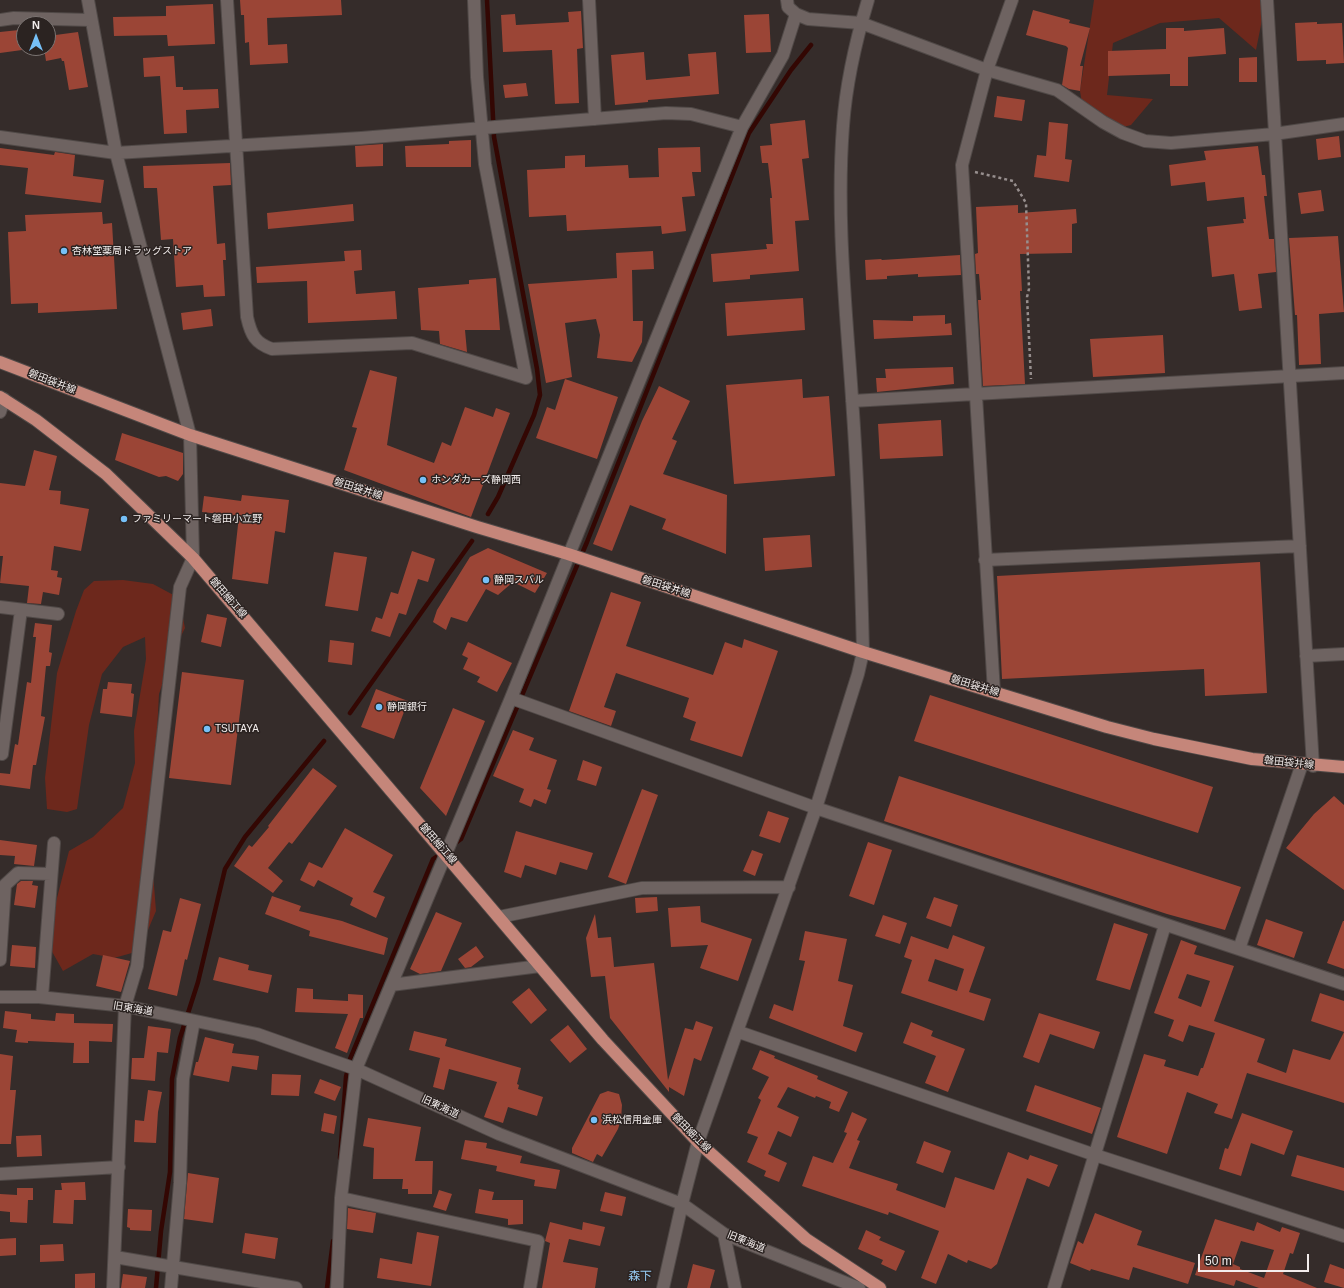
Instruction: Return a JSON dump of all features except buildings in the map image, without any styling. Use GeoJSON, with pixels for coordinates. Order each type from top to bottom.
{"type":"FeatureCollection","features":[{"type":"Feature","properties":{"kind":"main road","name":"磐田袋井線"},"geometry":{"type":"LineString","coordinates":[[0,362],[190,434],[470,525],[568,554],[863,652],[1107,727],[1154,739],[1252,759],[1307,765],[1344,767]]}},
{"type":"Feature","properties":{"kind":"main road","name":"磐田細江線"},"geometry":{"type":"LineString","coordinates":[[2,398],[36,420],[106,474],[193,558],[603,1040],[698,1142],[806,1238],[880,1288]]}},
{"type":"Feature","properties":{"kind":"street"},"geometry":{"type":"LineString","coordinates":[[88,0],[90,20],[116,153],[190,434],[193,558],[180,587],[137,966],[125,1006],[113,1288]]}},
{"type":"Feature","properties":{"kind":"street"},"geometry":{"type":"LineString","coordinates":[[227,0],[247,317],[250,331],[260,345],[272,349],[412,343],[526,378],[486,164],[481,129],[474,0]]}},
{"type":"Feature","properties":{"kind":"street"},"geometry":{"type":"LineString","coordinates":[[589,0],[595,119]]}},
{"type":"Feature","properties":{"kind":"street"},"geometry":{"type":"LineString","coordinates":[[787,0],[788,6],[796,14],[808,19],[861,23],[987,70],[1057,90],[1103,122],[1123,133],[1145,141],[1171,143],[1274,134],[1344,124]]}},
{"type":"Feature","properties":{"kind":"street"},"geometry":{"type":"LineString","coordinates":[[663,1288],[698,1142],[739,1032],[816,808],[858,674],[863,652],[852,401],[841,244],[840,186],[843,124],[861,23],[868,0]]}},
{"type":"Feature","properties":{"kind":"street"},"geometry":{"type":"LineString","coordinates":[[994,692],[963,170],[987,70],[1012,0]]}},
{"type":"Feature","properties":{"kind":"street"},"geometry":{"type":"LineString","coordinates":[[1239,950],[1307,765],[1306,656],[1267,0]]}},
{"type":"Feature","properties":{"kind":"street"},"geometry":{"type":"LineString","coordinates":[[337,1288],[341,1198],[356,1069],[511,698],[742,127],[783,55],[796,14]]}},
{"type":"Feature","properties":{"kind":"street"},"geometry":{"type":"LineString","coordinates":[[0,20],[14,18],[90,20]]}},
{"type":"Feature","properties":{"kind":"street"},"geometry":{"type":"LineString","coordinates":[[0,138],[116,153],[481,129],[666,113],[691,114],[742,127]]}},
{"type":"Feature","properties":{"kind":"street"},"geometry":{"type":"LineString","coordinates":[[852,401],[1344,373]]}},
{"type":"Feature","properties":{"kind":"street"},"geometry":{"type":"LineString","coordinates":[[0,412],[2,398]]}},
{"type":"Feature","properties":{"kind":"street"},"geometry":{"type":"LineString","coordinates":[[985,560],[1300,546]]}},
{"type":"Feature","properties":{"kind":"street"},"geometry":{"type":"LineString","coordinates":[[0,607],[58,614]]}},
{"type":"Feature","properties":{"kind":"street"},"geometry":{"type":"LineString","coordinates":[[0,754],[2,754],[21,610]]}},
{"type":"Feature","properties":{"kind":"street"},"geometry":{"type":"LineString","coordinates":[[1306,656],[1344,654]]}},
{"type":"Feature","properties":{"kind":"street"},"geometry":{"type":"LineString","coordinates":[[511,698],[816,808],[1344,984]]}},
{"type":"Feature","properties":{"kind":"street"},"geometry":{"type":"LineString","coordinates":[[42,997],[54,843]]}},
{"type":"Feature","properties":{"kind":"street"},"geometry":{"type":"LineString","coordinates":[[0,960],[6,885],[18,873],[51,874]]}},
{"type":"Feature","properties":{"kind":"street"},"geometry":{"type":"LineString","coordinates":[[499,917],[642,888],[789,887]]}},
{"type":"Feature","properties":{"kind":"street"},"geometry":{"type":"LineString","coordinates":[[1054,1288],[1165,924]]}},
{"type":"Feature","properties":{"kind":"street"},"geometry":{"type":"LineString","coordinates":[[391,985],[540,966]]}},
{"type":"Feature","properties":{"kind":"street","name":"旧東海道"},"geometry":{"type":"LineString","coordinates":[[0,997],[42,997],[125,1006],[257,1034],[356,1069],[498,1134],[682,1204],[724,1234],[858,1288]]}},
{"type":"Feature","properties":{"kind":"street"},"geometry":{"type":"LineString","coordinates":[[171,1288],[180,1183],[183,1079],[194,1021]]}},
{"type":"Feature","properties":{"kind":"street"},"geometry":{"type":"LineString","coordinates":[[739,1032],[1095,1155],[1344,1236]]}},
{"type":"Feature","properties":{"kind":"street"},"geometry":{"type":"LineString","coordinates":[[0,1174],[119,1167]]}},
{"type":"Feature","properties":{"kind":"street"},"geometry":{"type":"LineString","coordinates":[[341,1198],[538,1241],[530,1288]]}},
{"type":"Feature","properties":{"kind":"street"},"geometry":{"type":"LineString","coordinates":[[724,1234],[735,1288]]}},
{"type":"Feature","properties":{"kind":"street"},"geometry":{"type":"LineString","coordinates":[[115,1257],[296,1288]]}},
{"type":"Feature","properties":{"kind":"path"},"geometry":{"type":"LineString","coordinates":[[963,170],[1013,181],[1026,204],[1029,289],[1027,297],[1031,391]]}},
{"type":"Feature","properties":{"kind":"shaded area"},"geometry":{"type":"Polygon","coordinates":[[[1094,0],[1266,0],[1256,50],[1219,18],[1160,23],[1113,43],[1107,95],[1153,99],[1131,125],[1115,129],[1083,109],[1080,91],[1094,0]]]}},
{"type":"Feature","properties":{"kind":"shaded area"},"geometry":{"type":"Polygon","coordinates":[[[123,580],[153,584],[179,598],[185,628],[173,652],[159,694],[151,846],[156,911],[139,951],[114,958],[93,954],[63,971],[46,941],[69,851],[93,837],[123,808],[135,763],[134,731],[146,659],[145,637],[123,647],[102,674],[89,725],[77,809],[67,812],[47,809],[45,778],[57,673],[84,590],[94,581],[123,580]]]}},
{"type":"Feature","properties":{"kind":"waterway"},"geometry":{"type":"LineString","coordinates":[[487,0],[494,137],[537,369],[540,395],[534,415],[498,497],[488,514]]}},
{"type":"Feature","properties":{"kind":"waterway"},"geometry":{"type":"LineString","coordinates":[[453,845],[461,839],[587,542],[749,133],[791,70],[811,45]]}},
{"type":"Feature","properties":{"kind":"waterway"},"geometry":{"type":"LineString","coordinates":[[350,713],[472,541]]}},
{"type":"Feature","properties":{"kind":"waterway"},"geometry":{"type":"LineString","coordinates":[[156,1288],[161,1231],[170,1172],[172,1079],[180,1038],[198,982],[225,869],[245,837],[324,741]]}},
{"type":"Feature","properties":{"kind":"waterway"},"geometry":{"type":"LineString","coordinates":[[340,1158],[346,1077],[350,1059],[433,859],[442,853]]}},
{"type":"Feature","properties":{"kind":"waterway"},"geometry":{"type":"LineString","coordinates":[[327,1288],[333,1241]]}},
{"type":"Feature","properties":{"kind":"place","name":"杏林堂薬局ドラッグストア"},"geometry":{"type":"Point","coordinates":[64,251]}},
{"type":"Feature","properties":{"kind":"place","name":"ホンダカーズ静岡西"},"geometry":{"type":"Point","coordinates":[423,480]}},
{"type":"Feature","properties":{"kind":"place","name":"ファミリーマート磐田小立野"},"geometry":{"type":"Point","coordinates":[124,519]}},
{"type":"Feature","properties":{"kind":"place","name":"静岡スバル"},"geometry":{"type":"Point","coordinates":[486,580]}},
{"type":"Feature","properties":{"kind":"place","name":"静岡銀行"},"geometry":{"type":"Point","coordinates":[379,707]}},
{"type":"Feature","properties":{"kind":"place","name":"TSUTAYA"},"geometry":{"type":"Point","coordinates":[207,729]}},
{"type":"Feature","properties":{"kind":"place","name":"浜松信用金庫"},"geometry":{"type":"Point","coordinates":[594,1120]}},
{"type":"Feature","properties":{"kind":"district","name":"森下"},"geometry":{"type":"Point","coordinates":[640,1277]}}]}
